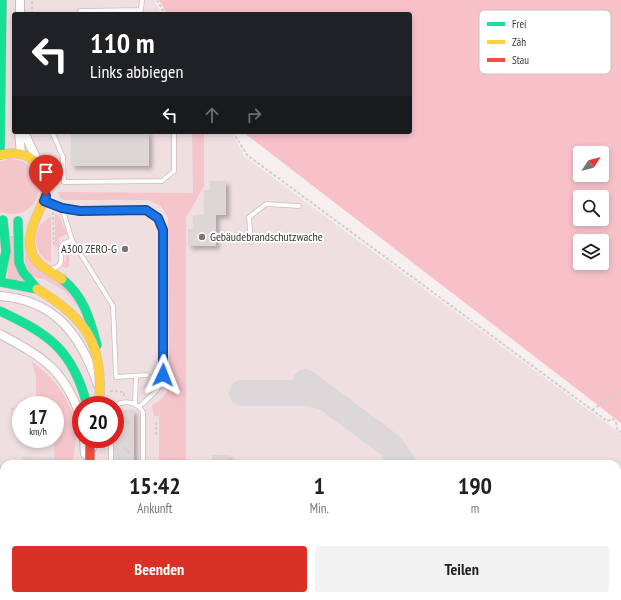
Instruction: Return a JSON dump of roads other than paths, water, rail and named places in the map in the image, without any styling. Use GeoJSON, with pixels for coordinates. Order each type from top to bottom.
{"type":"FeatureCollection","features":[{"type":"Feature","properties":{"kind":"main road"},"geometry":{"type":"LineString","coordinates":[[2,0],[0,155],[21,154],[33,160],[42,169],[47,183],[43,203],[34,221],[29,242],[33,256],[73,289],[84,304],[91,320],[102,363],[105,381],[102,396]]}},
{"type":"Feature","properties":{"kind":"main road"},"geometry":{"type":"LineString","coordinates":[[43,203],[34,214],[18,221],[2,220],[6,247],[5,268],[0,282],[12,283],[37,289],[67,307],[87,331],[97,354],[101,396]]}},
{"type":"Feature","properties":{"kind":"main road"},"geometry":{"type":"LineString","coordinates":[[18,221],[19,263],[23,272],[37,289]]}},
{"type":"Feature","properties":{"kind":"main road"},"geometry":{"type":"LineString","coordinates":[[0,311],[31,326],[60,348],[74,368],[84,396]]}},
{"type":"Feature","properties":{"kind":"main road"},"geometry":{"type":"LineString","coordinates":[[87,460],[89,448]]}},
{"type":"Feature","properties":{"kind":"street"},"geometry":{"type":"LineString","coordinates":[[20,0],[20,12]]}},
{"type":"Feature","properties":{"kind":"street"},"geometry":{"type":"LineString","coordinates":[[19,134],[21,154]]}},
{"type":"Feature","properties":{"kind":"street"},"geometry":{"type":"LineString","coordinates":[[25,134],[42,169]]}},
{"type":"Feature","properties":{"kind":"street"},"geometry":{"type":"LineString","coordinates":[[0,296],[19,298],[38,306],[61,321],[69,329],[78,340],[91,366],[98,386],[100,396]]}},
{"type":"Feature","properties":{"kind":"street"},"geometry":{"type":"LineString","coordinates":[[0,334],[45,360],[55,370],[69,389],[72,396]]}},
{"type":"Feature","properties":{"kind":"lane"},"geometry":{"type":"LineString","coordinates":[[80,12],[140,10],[142,0]]}},
{"type":"Feature","properties":{"kind":"lane"},"geometry":{"type":"LineString","coordinates":[[53,134],[63,157],[64,182],[162,181],[174,171],[174,134]]}},
{"type":"Feature","properties":{"kind":"lane"},"geometry":{"type":"LineString","coordinates":[[43,203],[62,208],[94,211],[146,210],[158,218],[161,223],[163,230],[163,375],[157,390],[140,406]]}},
{"type":"Feature","properties":{"kind":"lane"},"geometry":{"type":"LineString","coordinates":[[251,242],[248,217],[266,204],[300,206]]}},
{"type":"Feature","properties":{"kind":"lane"},"geometry":{"type":"LineString","coordinates":[[62,208],[72,240],[113,306],[116,377],[147,375]]}},
{"type":"Feature","properties":{"kind":"lane"},"geometry":{"type":"LineString","coordinates":[[48,269],[58,267],[61,263],[62,246],[64,243],[72,240]]}},
{"type":"Feature","properties":{"kind":"lane"},"geometry":{"type":"LineString","coordinates":[[135,403],[136,376]]}},
{"type":"Feature","properties":{"kind":"lane"},"geometry":{"type":"LineString","coordinates":[[124,403],[135,403],[140,406],[144,412],[143,460]]}},
{"type":"Feature","properties":{"kind":"lane"},"geometry":{"type":"LineString","coordinates":[[111,448],[111,460]]}},
{"type":"Feature","properties":{"kind":"place","name":"Gebäudebrandschutzwache"},"geometry":{"type":"Point","coordinates":[202,237]}},
{"type":"Feature","properties":{"kind":"place","name":"A300 ZERO-G"},"geometry":{"type":"Point","coordinates":[125,249]}}]}
